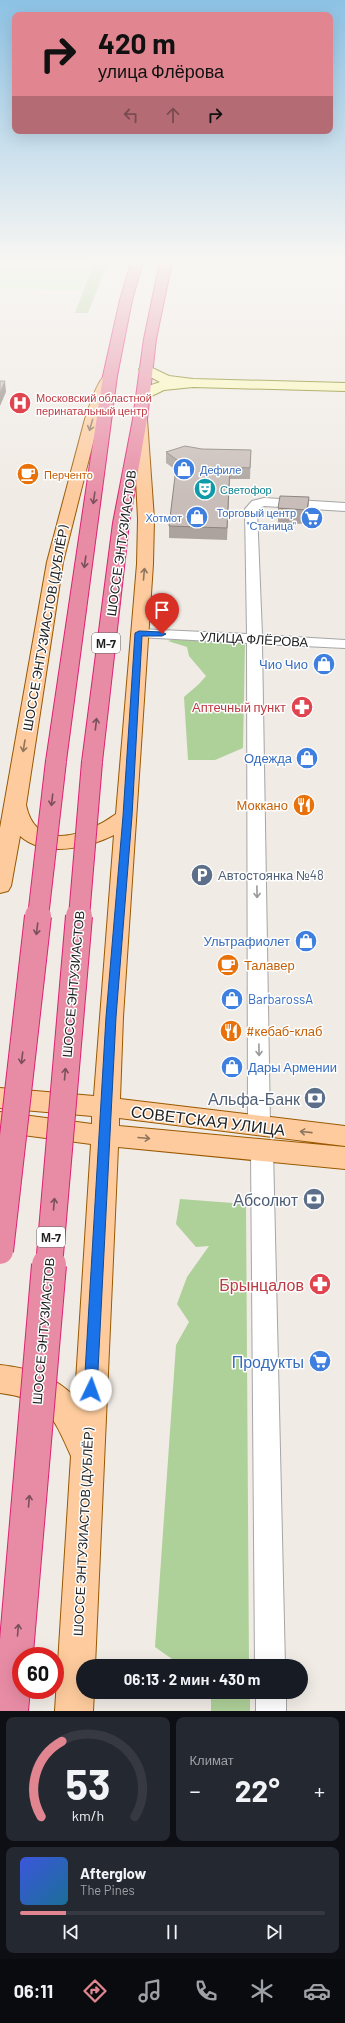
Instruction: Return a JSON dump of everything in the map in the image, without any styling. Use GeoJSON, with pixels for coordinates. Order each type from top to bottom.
{"type":"FeatureCollection","features":[{"type":"Feature","properties":{"kind":"highway","name":"М-7"},"geometry":{"type":"LineString","coordinates":[[0,1251],[56,761],[110,376],[117,342]]}},
{"type":"Feature","properties":{"kind":"highway","name":"ШОССЕ ЭНТУЗИАСТОВ"},"geometry":{"type":"LineString","coordinates":[[11,1711],[92,762],[121,523],[140,419],[150,342]]}},
{"type":"Feature","properties":{"kind":"main road","name":"ШОССЕ ЭНТУЗИАСТОВ (ДУБЛЁР)"},"geometry":{"type":"LineString","coordinates":[[0,886],[15,805],[55,562],[92,419],[100,396],[110,376]]}},
{"type":"Feature","properties":{"kind":"main road","name":"ШОССЕ ЭНТУЗИАСТОВ (ДУБЛЁР)"},"geometry":{"type":"LineString","coordinates":[[74,1711],[111,1017],[145,564],[146,519],[140,419]]}},
{"type":"Feature","properties":{"kind":"main road"},"geometry":{"type":"LineString","coordinates":[[15,805],[19,821],[25,830],[32,836],[52,841],[73,841],[93,836],[127,816]]}},
{"type":"Feature","properties":{"kind":"main road","name":"СОВЕТСКАЯ УЛИЦА"},"geometry":{"type":"LineString","coordinates":[[0,1098],[106,1120],[260,1138],[345,1158]]}},
{"type":"Feature","properties":{"kind":"main road","name":"СОВЕТСКАЯ УЛИЦА"},"geometry":{"type":"LineString","coordinates":[[0,1122],[80,1133],[106,1120]]}},
{"type":"Feature","properties":{"kind":"main road","name":"СОВЕТСКАЯ УЛИЦА"},"geometry":{"type":"LineString","coordinates":[[260,1138],[345,1136]]}},
{"type":"Feature","properties":{"kind":"main road"},"geometry":{"type":"LineString","coordinates":[[0,1379],[16,1380],[31,1384],[45,1391],[60,1402],[78,1428],[84,1448],[86,1467]]}},
{"type":"Feature","properties":{"kind":"street"},"geometry":{"type":"LineString","coordinates":[[146,369],[166,380],[193,383],[345,387]]}},
{"type":"Feature","properties":{"kind":"street"},"geometry":{"type":"LineString","coordinates":[[143,396],[148,391],[160,386],[193,383]]}},
{"type":"Feature","properties":{"kind":"street"},"geometry":{"type":"LineString","coordinates":[[270,1659],[260,1138],[251,509],[256,504],[264,502],[345,507]]}},
{"type":"Feature","properties":{"kind":"street","name":"УЛИЦА ФЛЁРОВА"},"geometry":{"type":"LineString","coordinates":[[139,633],[345,644]]}},
{"type":"Feature","properties":{"kind":"street"},"geometry":{"type":"LineString","coordinates":[[271,1699],[271,1711]]}},
{"type":"Feature","properties":{"kind":"green space"},"geometry":{"type":"Polygon","coordinates":[[[174,639],[245,642],[243,748],[215,760],[188,760],[184,697],[206,676],[189,656],[187,647],[168,641],[174,639]]]}},
{"type":"Feature","properties":{"kind":"green space"},"geometry":{"type":"Polygon","coordinates":[[[180,1199],[246,1204],[249,1659],[172,1659],[155,1647],[176,1345],[189,1322],[177,1304],[187,1277],[209,1246],[196,1247],[176,1224],[180,1199]]]}},
{"type":"Feature","properties":{"kind":"green space"},"geometry":{"type":"Polygon","coordinates":[[[211,1699],[250,1699],[250,1711],[211,1711],[211,1699]]]}},
{"type":"Feature","properties":{"kind":"building"},"geometry":{"type":"Polygon","coordinates":[[[0,381],[5,381],[0,393],[0,381]]]}},
{"type":"Feature","properties":{"kind":"building","name":"Светофор"},"geometry":{"type":"Polygon","coordinates":[[[185,446],[202,449],[251,450],[250,468],[230,467],[227,528],[169,526],[177,460],[166,452],[185,446]]]}},
{"type":"Feature","properties":{"kind":"building"},"geometry":{"type":"Polygon","coordinates":[[[280,496],[309,497],[307,510],[278,508],[280,496]]]}},
{"type":"Feature","properties":{"kind":"place","name":"Московский областной перинатальный центр"},"geometry":{"type":"Point","coordinates":[20,403]}},
{"type":"Feature","properties":{"kind":"place","name":"Дефиле"},"geometry":{"type":"Point","coordinates":[184,469]}},
{"type":"Feature","properties":{"kind":"place","name":"Перченто"},"geometry":{"type":"Point","coordinates":[28,474]}},
{"type":"Feature","properties":{"kind":"place","name":"Светофор"},"geometry":{"type":"Point","coordinates":[205,489]}},
{"type":"Feature","properties":{"kind":"place","name":"Хотмот"},"geometry":{"type":"Point","coordinates":[197,517]}},
{"type":"Feature","properties":{"kind":"place","name":"Торговый центр \"Станица\""},"geometry":{"type":"Point","coordinates":[312,518]}},
{"type":"Feature","properties":{"kind":"place","name":"Чио Чио"},"geometry":{"type":"Point","coordinates":[324,664]}},
{"type":"Feature","properties":{"kind":"place","name":"Аптечный пункт"},"geometry":{"type":"Point","coordinates":[302,707]}},
{"type":"Feature","properties":{"kind":"place","name":"Одежда"},"geometry":{"type":"Point","coordinates":[307,758]}},
{"type":"Feature","properties":{"kind":"place","name":"Моккано"},"geometry":{"type":"Point","coordinates":[304,805]}},
{"type":"Feature","properties":{"kind":"place","name":"Автостоянка №48"},"geometry":{"type":"Point","coordinates":[202,875]}},
{"type":"Feature","properties":{"kind":"place","name":"Ультрафиолет"},"geometry":{"type":"Point","coordinates":[306,941]}},
{"type":"Feature","properties":{"kind":"place","name":"Талавер"},"geometry":{"type":"Point","coordinates":[228,965]}},
{"type":"Feature","properties":{"kind":"place","name":"BarbarossA"},"geometry":{"type":"Point","coordinates":[232,999]}},
{"type":"Feature","properties":{"kind":"place","name":"#кебаб-клаб"},"geometry":{"type":"Point","coordinates":[231,1031]}},
{"type":"Feature","properties":{"kind":"place","name":"Дары Армении"},"geometry":{"type":"Point","coordinates":[232,1067]}},
{"type":"Feature","properties":{"kind":"place","name":"Альфа-Банк"},"geometry":{"type":"Point","coordinates":[315,1098]}},
{"type":"Feature","properties":{"kind":"place","name":"Абсолют"},"geometry":{"type":"Point","coordinates":[314,1199]}},
{"type":"Feature","properties":{"kind":"place","name":"Брынцалов"},"geometry":{"type":"Point","coordinates":[320,1284]}},
{"type":"Feature","properties":{"kind":"place","name":"Продукты"},"geometry":{"type":"Point","coordinates":[320,1361]}},
{"type":"Feature","properties":{"kind":"route"},"geometry":{"type":"LineString","coordinates":[[91,1390],[111,1017],[127,816],[139,633],[162,634]]}}]}
